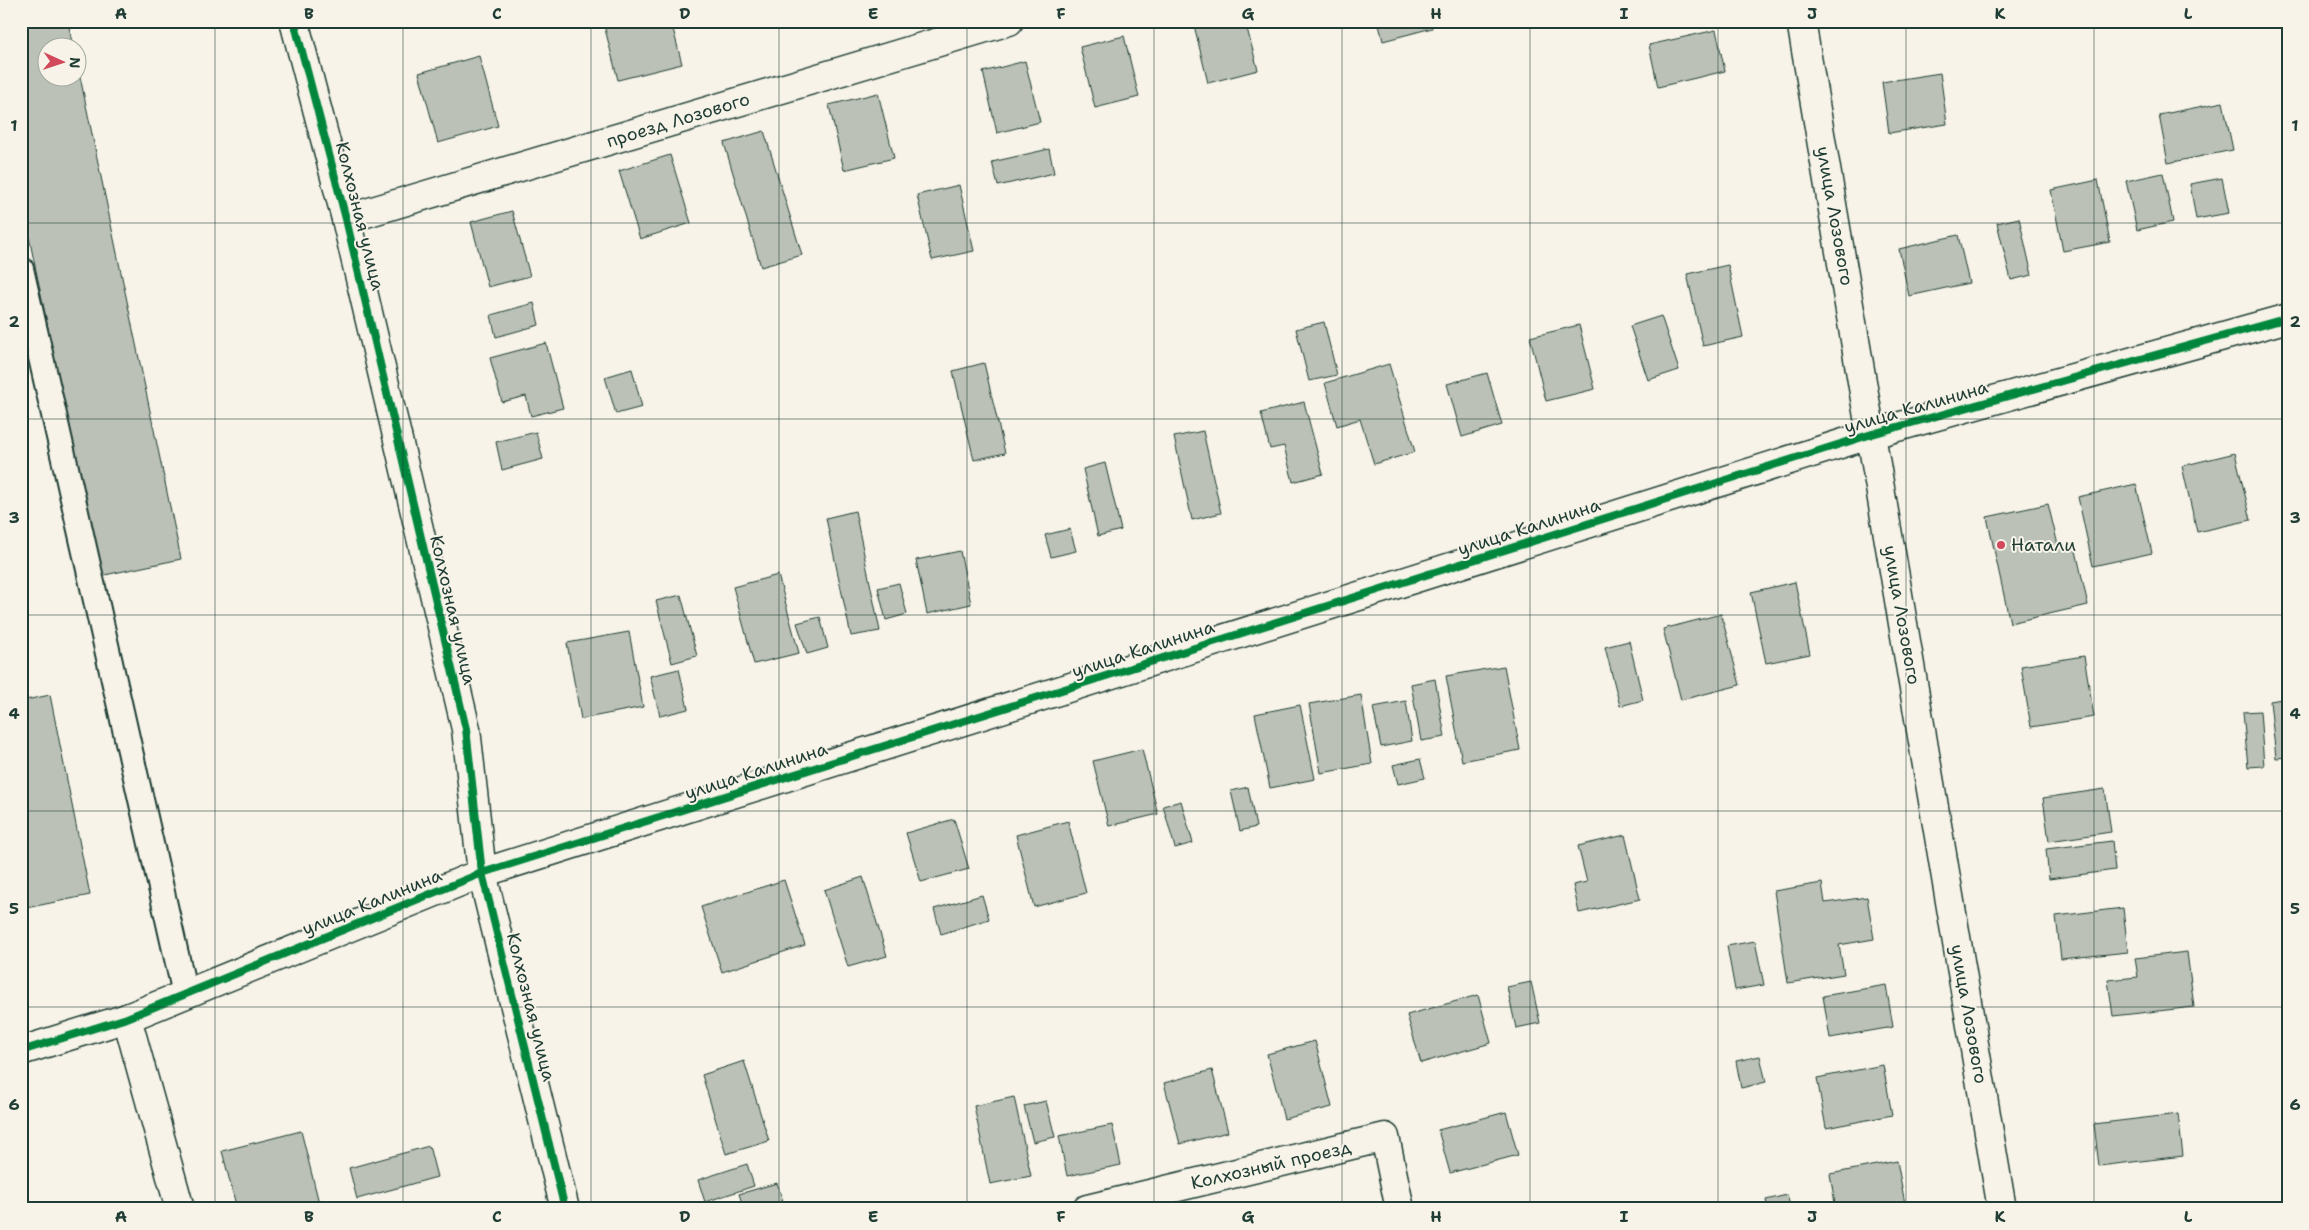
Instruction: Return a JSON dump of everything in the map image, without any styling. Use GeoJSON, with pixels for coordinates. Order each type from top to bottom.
{"type":"FeatureCollection","features":[{"type":"Feature","properties":{"kind":"street","name":"Колхозная улица"},"geometry":{"type":"LineString","coordinates":[[294,21],[346,219],[466,729],[482,873],[565,1209]]}},
{"type":"Feature","properties":{"kind":"street","name":"проезд Лозового"},"geometry":{"type":"LineString","coordinates":[[346,219],[1009,21]]}},
{"type":"Feature","properties":{"kind":"street","name":"улица Лозового"},"geometry":{"type":"LineString","coordinates":[[1801,21],[2002,1209]]}},
{"type":"Feature","properties":{"kind":"street","name":"улица Калинина"},"geometry":{"type":"LineString","coordinates":[[21,1051],[127,1018],[482,873],[1872,434],[2288,318]]}},
{"type":"Feature","properties":{"kind":"street"},"geometry":{"type":"LineString","coordinates":[[127,1018],[180,1209]]}},
{"type":"Feature","properties":{"kind":"street","name":"Колхозный проезд"},"geometry":{"type":"LineString","coordinates":[[1086,1209],[1385,1137],[1400,1209]]}},
{"type":"Feature","properties":{"kind":"lane"},"geometry":{"type":"LineString","coordinates":[[21,269],[185,994]]}},
{"type":"Feature","properties":{"kind":"building"},"geometry":{"type":"Polygon","coordinates":[[[21,21],[68,21],[71,38],[38,38],[38,88],[82,88],[181,559],[100,576],[21,199],[21,21]]]}},
{"type":"Feature","properties":{"kind":"building"},"geometry":{"type":"Polygon","coordinates":[[[603,21],[671,21],[682,64],[618,80],[603,21]]]}},
{"type":"Feature","properties":{"kind":"building"},"geometry":{"type":"Polygon","coordinates":[[[1193,21],[1245,21],[1258,70],[1208,83],[1193,21]]]}},
{"type":"Feature","properties":{"kind":"building"},"geometry":{"type":"Polygon","coordinates":[[[1378,21],[1430,21],[1432,28],[1383,41],[1378,21]]]}},
{"type":"Feature","properties":{"kind":"building"},"geometry":{"type":"Polygon","coordinates":[[[1716,30],[1725,71],[1658,87],[1649,45],[1716,30]]]}},
{"type":"Feature","properties":{"kind":"building"},"geometry":{"type":"Polygon","coordinates":[[[1124,36],[1139,97],[1095,108],[1080,47],[1124,36]]]}},
{"type":"Feature","properties":{"kind":"building"},"geometry":{"type":"Polygon","coordinates":[[[479,56],[498,126],[438,143],[419,73],[479,56]]]}},
{"type":"Feature","properties":{"kind":"building"},"geometry":{"type":"Polygon","coordinates":[[[1025,61],[1040,122],[997,133],[983,72],[1025,61]]]}},
{"type":"Feature","properties":{"kind":"building"},"geometry":{"type":"Polygon","coordinates":[[[1940,73],[1947,124],[1889,133],[1882,82],[1940,73]]]}},
{"type":"Feature","properties":{"kind":"building"},"geometry":{"type":"Polygon","coordinates":[[[878,93],[894,158],[844,170],[829,105],[878,93]]]}},
{"type":"Feature","properties":{"kind":"building"},"geometry":{"type":"Polygon","coordinates":[[[2223,102],[2233,150],[2168,163],[2159,115],[2223,102]]]}},
{"type":"Feature","properties":{"kind":"building"},"geometry":{"type":"Polygon","coordinates":[[[764,131],[802,255],[761,267],[724,143],[764,131]]]}},
{"type":"Feature","properties":{"kind":"building"},"geometry":{"type":"Polygon","coordinates":[[[1049,149],[1054,173],[998,186],[992,162],[1049,149]]]}},
{"type":"Feature","properties":{"kind":"building"},"geometry":{"type":"Polygon","coordinates":[[[670,155],[691,223],[640,239],[619,171],[670,155]]]}},
{"type":"Feature","properties":{"kind":"building"},"geometry":{"type":"Polygon","coordinates":[[[2163,173],[2173,222],[2137,230],[2126,181],[2163,173]]]}},
{"type":"Feature","properties":{"kind":"building"},"geometry":{"type":"Polygon","coordinates":[[[2222,178],[2229,213],[2196,219],[2190,184],[2222,178]]]}},
{"type":"Feature","properties":{"kind":"building"},"geometry":{"type":"Polygon","coordinates":[[[2098,180],[2110,242],[2063,251],[2051,190],[2098,180]]]}},
{"type":"Feature","properties":{"kind":"building"},"geometry":{"type":"Polygon","coordinates":[[[959,185],[974,251],[932,260],[917,195],[959,185]]]}},
{"type":"Feature","properties":{"kind":"building"},"geometry":{"type":"Polygon","coordinates":[[[512,211],[530,276],[488,287],[471,222],[512,211]]]}},
{"type":"Feature","properties":{"kind":"building"},"geometry":{"type":"Polygon","coordinates":[[[2019,218],[2032,275],[2011,280],[1997,223],[2019,218]]]}},
{"type":"Feature","properties":{"kind":"building"},"geometry":{"type":"Polygon","coordinates":[[[1958,235],[1969,283],[1909,296],[1899,249],[1958,235]]]}},
{"type":"Feature","properties":{"kind":"building"},"geometry":{"type":"Polygon","coordinates":[[[1728,265],[1743,337],[1703,346],[1687,274],[1728,265]]]}},
{"type":"Feature","properties":{"kind":"building"},"geometry":{"type":"Polygon","coordinates":[[[534,303],[539,325],[496,337],[491,315],[534,303]]]}},
{"type":"Feature","properties":{"kind":"building"},"geometry":{"type":"Polygon","coordinates":[[[1661,316],[1679,370],[1648,380],[1630,326],[1661,316]]]}},
{"type":"Feature","properties":{"kind":"building"},"geometry":{"type":"Polygon","coordinates":[[[1324,322],[1337,375],[1309,381],[1296,329],[1324,322]]]}},
{"type":"Feature","properties":{"kind":"building"},"geometry":{"type":"Polygon","coordinates":[[[1579,325],[1595,389],[1546,401],[1530,337],[1579,325]]]}},
{"type":"Feature","properties":{"kind":"building"},"geometry":{"type":"Polygon","coordinates":[[[546,343],[563,408],[531,416],[526,396],[502,402],[490,358],[546,343]]]}},
{"type":"Feature","properties":{"kind":"building"},"geometry":{"type":"Polygon","coordinates":[[[984,363],[1005,453],[974,460],[953,371],[984,363]]]}},
{"type":"Feature","properties":{"kind":"building"},"geometry":{"type":"Polygon","coordinates":[[[1389,364],[1415,452],[1374,464],[1360,419],[1337,426],[1325,383],[1389,364]]]}},
{"type":"Feature","properties":{"kind":"building"},"geometry":{"type":"Polygon","coordinates":[[[632,369],[642,407],[616,414],[605,377],[632,369]]]}},
{"type":"Feature","properties":{"kind":"building"},"geometry":{"type":"Polygon","coordinates":[[[1487,373],[1502,425],[1462,437],[1447,384],[1487,373]]]}},
{"type":"Feature","properties":{"kind":"building"},"geometry":{"type":"Polygon","coordinates":[[[1304,402],[1323,474],[1293,482],[1284,446],[1270,449],[1261,413],[1304,402]]]}},
{"type":"Feature","properties":{"kind":"building"},"geometry":{"type":"Polygon","coordinates":[[[1203,431],[1221,513],[1192,520],[1174,437],[1203,431]]]}},
{"type":"Feature","properties":{"kind":"building"},"geometry":{"type":"Polygon","coordinates":[[[536,432],[543,459],[502,470],[496,442],[536,432]]]}},
{"type":"Feature","properties":{"kind":"building"},"geometry":{"type":"Polygon","coordinates":[[[2235,453],[2251,520],[2197,532],[2182,466],[2235,453]]]}},
{"type":"Feature","properties":{"kind":"building"},"geometry":{"type":"Polygon","coordinates":[[[1105,463],[1121,530],[1098,536],[1083,469],[1105,463]]]}},
{"type":"Feature","properties":{"kind":"building"},"geometry":{"type":"Polygon","coordinates":[[[2136,484],[2152,553],[2093,566],[2078,497],[2136,484]]]}},
{"type":"Feature","properties":{"kind":"building"},"geometry":{"type":"Polygon","coordinates":[[[2048,504],[2059,549],[2075,546],[2088,605],[2010,623],[1987,517],[2048,504]]]}},
{"type":"Feature","properties":{"kind":"building"},"geometry":{"type":"Polygon","coordinates":[[[855,511],[880,631],[851,636],[826,518],[855,511]]]}},
{"type":"Feature","properties":{"kind":"building"},"geometry":{"type":"Polygon","coordinates":[[[1070,529],[1076,551],[1051,557],[1045,535],[1070,529]]]}},
{"type":"Feature","properties":{"kind":"building"},"geometry":{"type":"Polygon","coordinates":[[[960,551],[971,604],[927,614],[916,560],[960,551]]]}},
{"type":"Feature","properties":{"kind":"building"},"geometry":{"type":"Polygon","coordinates":[[[778,575],[799,653],[754,664],[733,587],[778,575]]]}},
{"type":"Feature","properties":{"kind":"building"},"geometry":{"type":"Polygon","coordinates":[[[1795,582],[1810,654],[1766,663],[1751,592],[1795,582]]]}},
{"type":"Feature","properties":{"kind":"building"},"geometry":{"type":"Polygon","coordinates":[[[899,583],[907,614],[886,620],[878,588],[899,583]]]}},
{"type":"Feature","properties":{"kind":"building"},"geometry":{"type":"Polygon","coordinates":[[[681,595],[697,656],[672,663],[656,601],[681,595]]]}},
{"type":"Feature","properties":{"kind":"building"},"geometry":{"type":"Polygon","coordinates":[[[1721,614],[1740,685],[1681,700],[1663,629],[1721,614]]]}},
{"type":"Feature","properties":{"kind":"building"},"geometry":{"type":"Polygon","coordinates":[[[820,617],[828,648],[807,654],[797,623],[820,617]]]}},
{"type":"Feature","properties":{"kind":"building"},"geometry":{"type":"Polygon","coordinates":[[[629,632],[643,707],[581,719],[567,643],[629,632]]]}},
{"type":"Feature","properties":{"kind":"building"},"geometry":{"type":"Polygon","coordinates":[[[1629,641],[1643,700],[1620,706],[1605,647],[1629,641]]]}},
{"type":"Feature","properties":{"kind":"building"},"geometry":{"type":"Polygon","coordinates":[[[2084,656],[2094,717],[2031,727],[2021,666],[2084,656]]]}},
{"type":"Feature","properties":{"kind":"building"},"geometry":{"type":"Polygon","coordinates":[[[1504,666],[1520,750],[1462,761],[1446,676],[1504,666]]]}},
{"type":"Feature","properties":{"kind":"building"},"geometry":{"type":"Polygon","coordinates":[[[679,669],[688,709],[660,716],[650,676],[679,669]]]}},
{"type":"Feature","properties":{"kind":"building"},"geometry":{"type":"Polygon","coordinates":[[[1435,679],[1445,737],[1421,741],[1411,684],[1435,679]]]}},
{"type":"Feature","properties":{"kind":"building"},"geometry":{"type":"Polygon","coordinates":[[[50,695],[90,895],[21,909],[21,701],[50,695]]]}},
{"type":"Feature","properties":{"kind":"building"},"geometry":{"type":"Polygon","coordinates":[[[1361,695],[1372,764],[1321,773],[1309,704],[1361,695]]]}},
{"type":"Feature","properties":{"kind":"building"},"geometry":{"type":"Polygon","coordinates":[[[2288,698],[2288,757],[2276,758],[2270,701],[2288,698]]]}},
{"type":"Feature","properties":{"kind":"building"},"geometry":{"type":"Polygon","coordinates":[[[1406,701],[1412,741],[1381,747],[1373,707],[1406,701]]]}},
{"type":"Feature","properties":{"kind":"building"},"geometry":{"type":"Polygon","coordinates":[[[1300,705],[1315,779],[1270,788],[1255,714],[1300,705]]]}},
{"type":"Feature","properties":{"kind":"building"},"geometry":{"type":"Polygon","coordinates":[[[2260,711],[2264,766],[2248,767],[2243,712],[2260,711]]]}},
{"type":"Feature","properties":{"kind":"building"},"geometry":{"type":"Polygon","coordinates":[[[1142,749],[1158,814],[1109,826],[1093,761],[1142,749]]]}},
{"type":"Feature","properties":{"kind":"building"},"geometry":{"type":"Polygon","coordinates":[[[1420,759],[1425,778],[1398,784],[1393,765],[1420,759]]]}},
{"type":"Feature","properties":{"kind":"building"},"geometry":{"type":"Polygon","coordinates":[[[1248,787],[1256,827],[1240,831],[1231,791],[1248,787]]]}},
{"type":"Feature","properties":{"kind":"building"},"geometry":{"type":"Polygon","coordinates":[[[2105,789],[2111,832],[2049,841],[2043,798],[2105,789]]]}},
{"type":"Feature","properties":{"kind":"building"},"geometry":{"type":"Polygon","coordinates":[[[1181,801],[1193,843],[1175,848],[1163,806],[1181,801]]]}},
{"type":"Feature","properties":{"kind":"building"},"geometry":{"type":"Polygon","coordinates":[[[954,819],[969,869],[921,882],[906,833],[954,819]]]}},
{"type":"Feature","properties":{"kind":"building"},"geometry":{"type":"Polygon","coordinates":[[[1068,821],[1086,893],[1034,907],[1016,835],[1068,821]]]}},
{"type":"Feature","properties":{"kind":"building"},"geometry":{"type":"Polygon","coordinates":[[[1625,835],[1640,899],[1579,913],[1573,885],[1587,882],[1578,846],[1625,835]]]}},
{"type":"Feature","properties":{"kind":"building"},"geometry":{"type":"Polygon","coordinates":[[[2112,841],[2115,870],[2049,879],[2046,849],[2112,841]]]}},
{"type":"Feature","properties":{"kind":"building"},"geometry":{"type":"Polygon","coordinates":[[[863,877],[887,956],[848,967],[824,890],[863,877]]]}},
{"type":"Feature","properties":{"kind":"building"},"geometry":{"type":"Polygon","coordinates":[[[784,880],[805,945],[722,972],[701,907],[784,880]]]}},
{"type":"Feature","properties":{"kind":"building"},"geometry":{"type":"Polygon","coordinates":[[[1822,883],[1825,903],[1867,897],[1874,939],[1839,945],[1844,974],[1788,983],[1774,891],[1822,883]]]}},
{"type":"Feature","properties":{"kind":"building"},"geometry":{"type":"Polygon","coordinates":[[[982,895],[989,919],[941,934],[934,909],[982,895]]]}},
{"type":"Feature","properties":{"kind":"building"},"geometry":{"type":"Polygon","coordinates":[[[2123,908],[2128,952],[2061,959],[2056,916],[2123,908]]]}},
{"type":"Feature","properties":{"kind":"building"},"geometry":{"type":"Polygon","coordinates":[[[1755,941],[1764,985],[1735,990],[1727,946],[1755,941]]]}},
{"type":"Feature","properties":{"kind":"building"},"geometry":{"type":"Polygon","coordinates":[[[2187,952],[2194,1007],[2113,1016],[2108,980],[2138,977],[2135,958],[2187,952]]]}},
{"type":"Feature","properties":{"kind":"building"},"geometry":{"type":"Polygon","coordinates":[[[1531,982],[1540,1023],[1516,1028],[1507,987],[1531,982]]]}},
{"type":"Feature","properties":{"kind":"building"},"geometry":{"type":"Polygon","coordinates":[[[1886,985],[1893,1027],[1830,1038],[1823,996],[1886,985]]]}},
{"type":"Feature","properties":{"kind":"building"},"geometry":{"type":"Polygon","coordinates":[[[1478,995],[1491,1043],[1421,1063],[1407,1015],[1478,995]]]}},
{"type":"Feature","properties":{"kind":"building"},"geometry":{"type":"Polygon","coordinates":[[[1315,1041],[1332,1107],[1284,1119],[1267,1054],[1315,1041]]]}},
{"type":"Feature","properties":{"kind":"building"},"geometry":{"type":"Polygon","coordinates":[[[1760,1056],[1766,1082],[1741,1088],[1736,1061],[1760,1056]]]}},
{"type":"Feature","properties":{"kind":"building"},"geometry":{"type":"Polygon","coordinates":[[[744,1061],[769,1141],[726,1154],[702,1075],[744,1061]]]}},
{"type":"Feature","properties":{"kind":"building"},"geometry":{"type":"Polygon","coordinates":[[[1883,1065],[1892,1115],[1826,1128],[1817,1078],[1883,1065]]]}},
{"type":"Feature","properties":{"kind":"building"},"geometry":{"type":"Polygon","coordinates":[[[1212,1070],[1228,1132],[1180,1144],[1164,1083],[1212,1070]]]}},
{"type":"Feature","properties":{"kind":"building"},"geometry":{"type":"Polygon","coordinates":[[[1014,1097],[1031,1176],[990,1184],[974,1106],[1014,1097]]]}},
{"type":"Feature","properties":{"kind":"building"},"geometry":{"type":"Polygon","coordinates":[[[1046,1101],[1055,1137],[1033,1142],[1024,1106],[1046,1101]]]}},
{"type":"Feature","properties":{"kind":"building"},"geometry":{"type":"Polygon","coordinates":[[[1506,1112],[1518,1155],[1450,1173],[1438,1130],[1506,1112]]]}},
{"type":"Feature","properties":{"kind":"building"},"geometry":{"type":"Polygon","coordinates":[[[2178,1114],[2183,1156],[2099,1166],[2094,1124],[2178,1114]]]}},
{"type":"Feature","properties":{"kind":"building"},"geometry":{"type":"Polygon","coordinates":[[[1112,1125],[1121,1165],[1067,1176],[1059,1136],[1112,1125]]]}},
{"type":"Feature","properties":{"kind":"building"},"geometry":{"type":"Polygon","coordinates":[[[301,1131],[320,1207],[312,1209],[237,1209],[222,1151],[301,1131]]]}},
{"type":"Feature","properties":{"kind":"building"},"geometry":{"type":"Polygon","coordinates":[[[429,1146],[437,1177],[357,1199],[349,1168],[429,1146]]]}},
{"type":"Feature","properties":{"kind":"building"},"geometry":{"type":"Polygon","coordinates":[[[1897,1161],[1906,1209],[1836,1209],[1830,1174],[1897,1161]]]}},
{"type":"Feature","properties":{"kind":"building"},"geometry":{"type":"Polygon","coordinates":[[[747,1164],[754,1186],[705,1202],[698,1180],[747,1164]]]}},
{"type":"Feature","properties":{"kind":"building"},"geometry":{"type":"Polygon","coordinates":[[[777,1183],[783,1201],[760,1209],[744,1209],[739,1194],[777,1183]]]}},
{"type":"Feature","properties":{"kind":"building"},"geometry":{"type":"Polygon","coordinates":[[[1787,1195],[1791,1209],[1768,1209],[1766,1200],[1787,1195]]]}},
{"type":"Feature","properties":{"kind":"building"},"geometry":{"type":"Polygon","coordinates":[[[2177,1205],[2177,1209],[2147,1209],[2177,1205]]]}},
{"type":"Feature","properties":{"kind":"cycle path"},"geometry":{"type":"LineString","coordinates":[[294,21],[346,219],[466,729],[482,873],[565,1209]]}},
{"type":"Feature","properties":{"kind":"cycle path"},"geometry":{"type":"LineString","coordinates":[[21,1051],[127,1018],[482,873],[1872,434],[2288,318]]}},
{"type":"Feature","properties":{"kind":"place","name":"Натали"},"geometry":{"type":"Point","coordinates":[2001,545]}}]}
